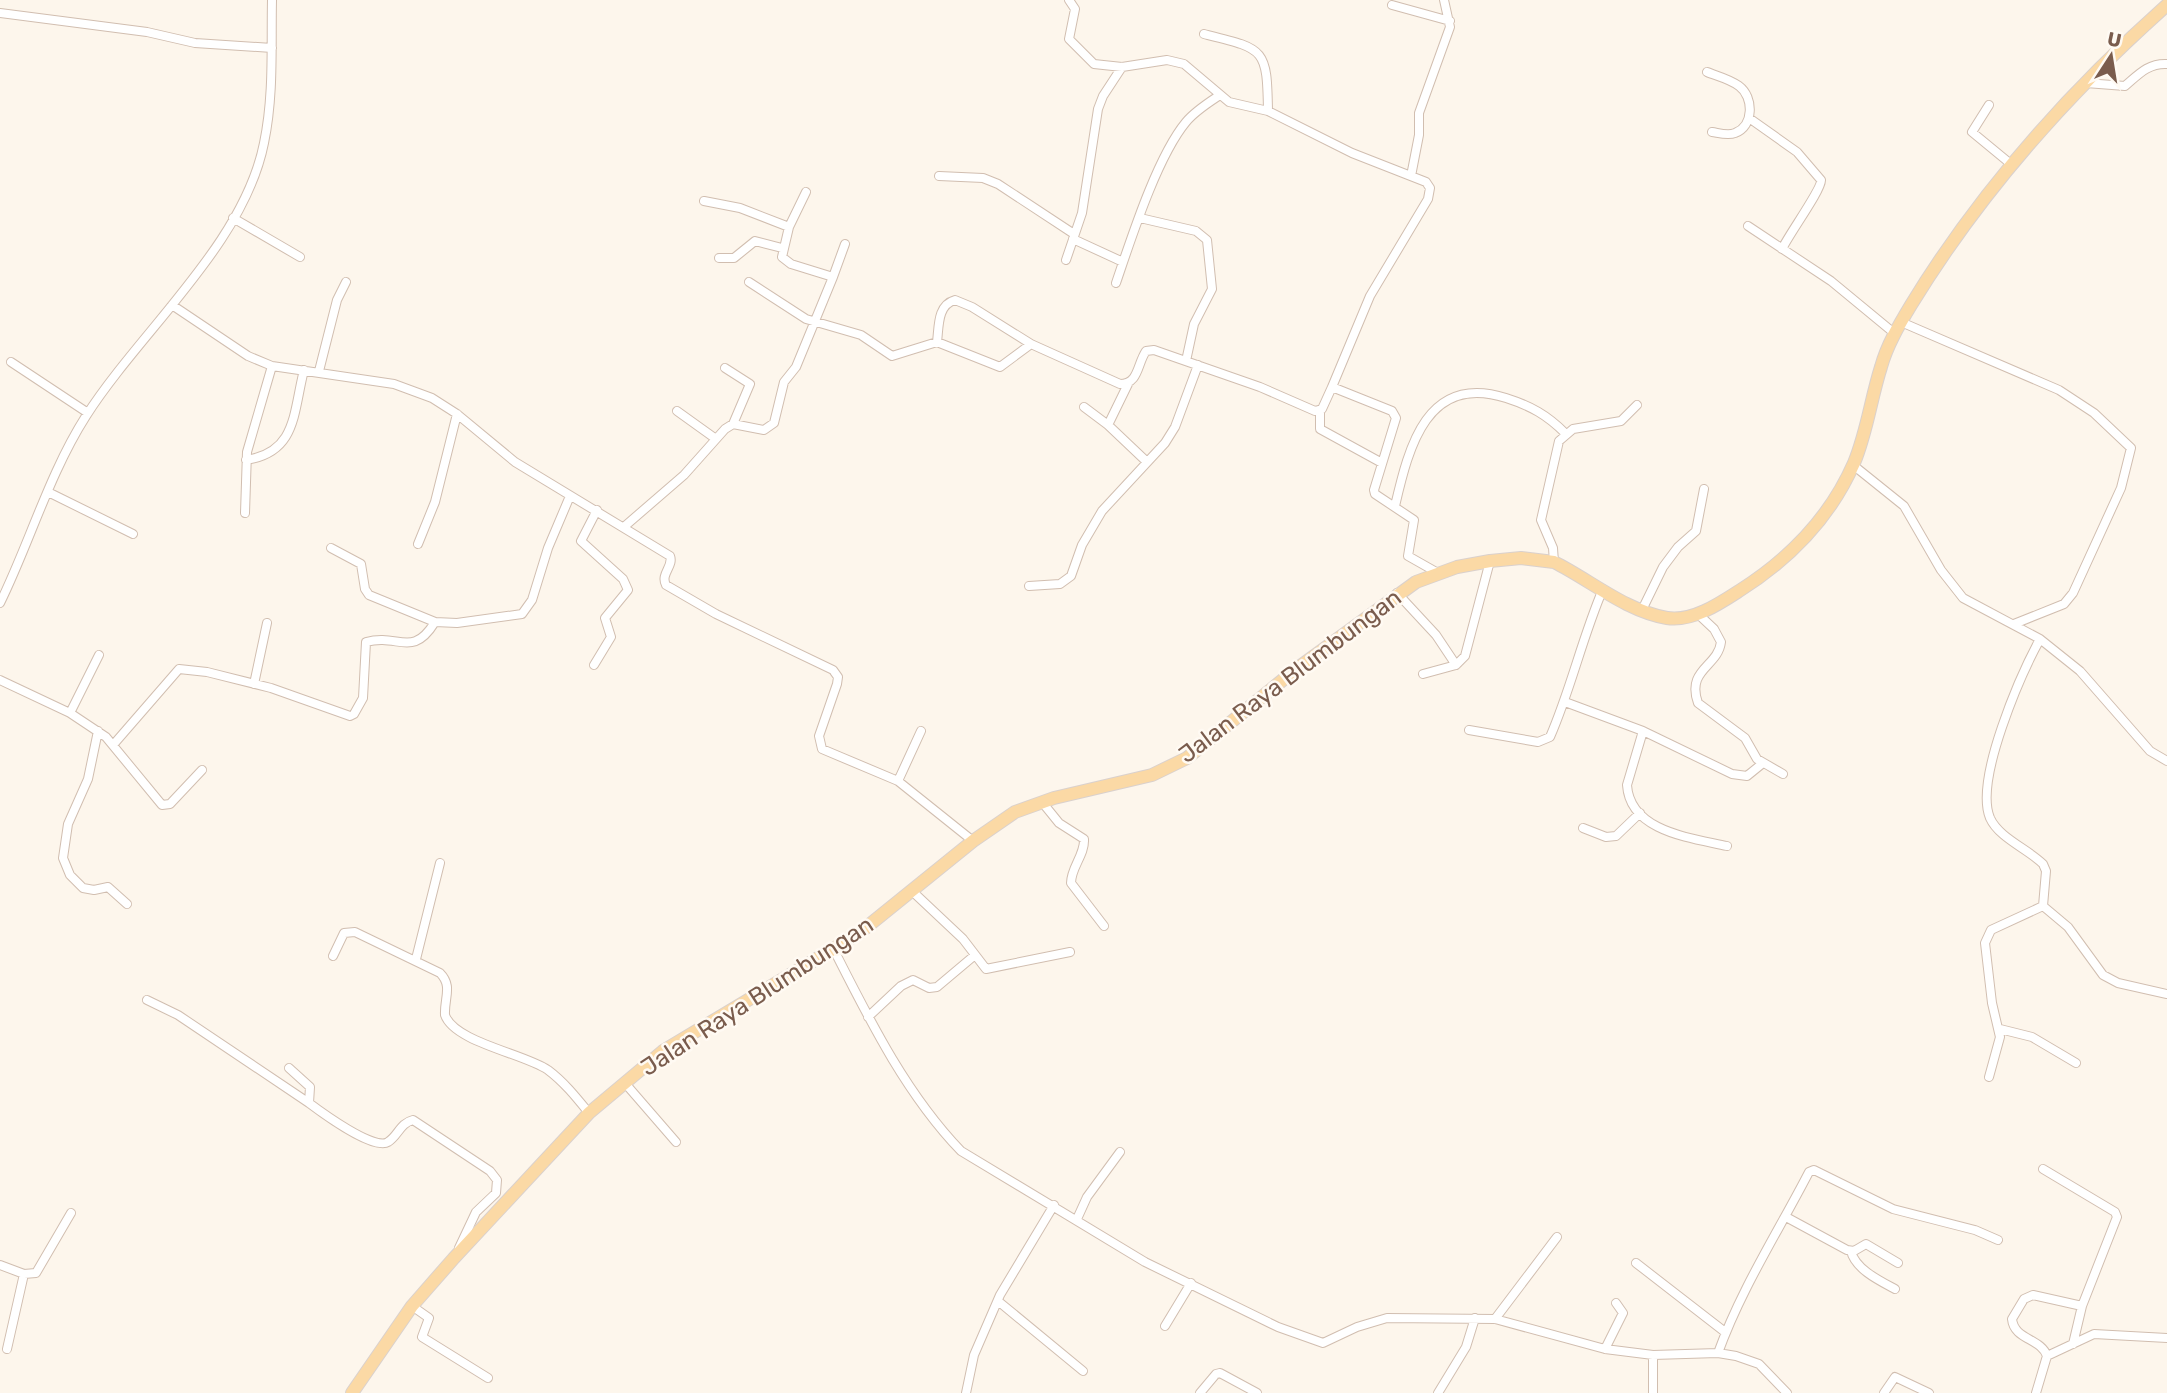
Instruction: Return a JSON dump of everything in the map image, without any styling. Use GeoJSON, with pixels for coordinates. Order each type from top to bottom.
{"type":"FeatureCollection","features":[{"type":"Feature","properties":{"kind":"main road","name":"Jalan Raya Blumbungan"},"geometry":{"type":"LineString","coordinates":[[352,1393],[412,1306],[589,1113],[624,1082],[690,1033],[834,950],[868,927],[972,841],[1015,813],[1042,802],[1152,775],[1187,758],[1397,593],[1438,573],[1490,561],[1521,558],[1554,562],[1641,612],[1680,618],[1697,613],[1745,587],[1794,552],[1817,523],[1853,465],[1881,365],[1897,328],[1969,217],[2086,83],[2167,5]]}},
{"type":"Feature","properties":{"kind":"street"},"geometry":{"type":"LineString","coordinates":[[0,603],[48,492],[88,413],[119,367],[172,305],[233,218],[252,184],[264,145],[272,91],[272,0]]}},
{"type":"Feature","properties":{"kind":"street"},"geometry":{"type":"LineString","coordinates":[[1069,0],[1075,9],[1069,39],[1084,57],[1094,64],[1122,67],[1152,61],[1176,61],[1220,95],[1247,108],[1268,111],[1362,157],[1426,182],[1430,193],[1370,296],[1320,411],[1320,429],[1382,463]]}},
{"type":"Feature","properties":{"kind":"street"},"geometry":{"type":"LineString","coordinates":[[1411,176],[1418,140],[1419,113],[1450,21],[1444,0]]}},
{"type":"Feature","properties":{"kind":"street"},"geometry":{"type":"LineString","coordinates":[[1392,5],[1450,21]]}},
{"type":"Feature","properties":{"kind":"street"},"geometry":{"type":"LineString","coordinates":[[0,13],[147,32],[195,43],[272,48]]}},
{"type":"Feature","properties":{"kind":"street"},"geometry":{"type":"LineString","coordinates":[[1204,34],[1243,44],[1264,59],[1267,69],[1268,111]]}},
{"type":"Feature","properties":{"kind":"street"},"geometry":{"type":"LineString","coordinates":[[2086,83],[2125,86],[2157,63],[2167,64]]}},
{"type":"Feature","properties":{"kind":"street"},"geometry":{"type":"LineString","coordinates":[[1066,260],[1082,213],[1098,109],[1103,96],[1122,67]]}},
{"type":"Feature","properties":{"kind":"street"},"geometry":{"type":"LineString","coordinates":[[1707,72],[1739,86],[1750,105],[1749,118],[1741,129],[1733,134],[1712,132]]}},
{"type":"Feature","properties":{"kind":"street"},"geometry":{"type":"LineString","coordinates":[[1115,283],[1140,218],[1179,131],[1193,114],[1220,95]]}},
{"type":"Feature","properties":{"kind":"street"},"geometry":{"type":"LineString","coordinates":[[1989,105],[1972,132],[2012,165]]}},
{"type":"Feature","properties":{"kind":"street"},"geometry":{"type":"LineString","coordinates":[[1749,118],[1797,152],[1821,180],[1819,193],[1792,226],[1782,249]]}},
{"type":"Feature","properties":{"kind":"street"},"geometry":{"type":"LineString","coordinates":[[939,176],[983,178],[998,184],[1074,236],[1123,262]]}},
{"type":"Feature","properties":{"kind":"street"},"geometry":{"type":"LineString","coordinates":[[806,192],[782,248],[785,261],[833,277]]}},
{"type":"Feature","properties":{"kind":"street"},"geometry":{"type":"LineString","coordinates":[[704,201],[740,208],[789,227]]}},
{"type":"Feature","properties":{"kind":"street"},"geometry":{"type":"LineString","coordinates":[[233,218],[300,257]]}},
{"type":"Feature","properties":{"kind":"street"},"geometry":{"type":"LineString","coordinates":[[1140,218],[1196,231],[1202,233],[1207,240],[1212,289],[1194,324],[1186,361]]}},
{"type":"Feature","properties":{"kind":"street"},"geometry":{"type":"LineString","coordinates":[[1748,226],[1897,328],[2075,398],[2131,448],[2121,488],[2073,593],[2064,604],[2014,624]]}},
{"type":"Feature","properties":{"kind":"street"},"geometry":{"type":"LineString","coordinates":[[719,258],[734,258],[755,241],[782,248]]}},
{"type":"Feature","properties":{"kind":"street"},"geometry":{"type":"LineString","coordinates":[[733,424],[764,430],[774,423],[784,382],[796,367],[816,323],[845,244]]}},
{"type":"Feature","properties":{"kind":"street"},"geometry":{"type":"LineString","coordinates":[[319,371],[337,300],[346,282]]}},
{"type":"Feature","properties":{"kind":"street"},"geometry":{"type":"LineString","coordinates":[[749,282],[816,323],[861,335],[888,355],[900,354],[937,342],[1000,367],[1031,344]]}},
{"type":"Feature","properties":{"kind":"street"},"geometry":{"type":"LineString","coordinates":[[937,342],[941,313],[946,304],[955,300],[972,307],[1031,344],[1121,384],[1128,384]]}},
{"type":"Feature","properties":{"kind":"street"},"geometry":{"type":"LineString","coordinates":[[172,305],[248,356],[272,366],[319,371],[415,390],[457,414],[515,462],[625,526],[670,556],[664,581],[716,614],[833,670],[838,677],[838,684],[819,736],[822,749],[898,781],[972,841]]}},
{"type":"Feature","properties":{"kind":"street"},"geometry":{"type":"LineString","coordinates":[[1108,425],[1128,384],[1134,379],[1146,351],[1154,350],[1320,411]]}},
{"type":"Feature","properties":{"kind":"street"},"geometry":{"type":"LineString","coordinates":[[11,362],[88,413]]}},
{"type":"Feature","properties":{"kind":"street"},"geometry":{"type":"LineString","coordinates":[[1029,586],[1060,584],[1071,576],[1082,545],[1096,519],[1175,427],[1198,365]]}},
{"type":"Feature","properties":{"kind":"street"},"geometry":{"type":"LineString","coordinates":[[245,513],[246,460],[272,366]]}},
{"type":"Feature","properties":{"kind":"street"},"geometry":{"type":"LineString","coordinates":[[625,526],[684,475],[733,424],[750,384],[725,368]]}},
{"type":"Feature","properties":{"kind":"street"},"geometry":{"type":"LineString","coordinates":[[246,460],[271,454],[283,444],[304,370]]}},
{"type":"Feature","properties":{"kind":"street"},"geometry":{"type":"LineString","coordinates":[[1332,387],[1392,411],[1396,418],[1374,490],[1414,520],[1408,556],[1438,573]]}},
{"type":"Feature","properties":{"kind":"street"},"geometry":{"type":"LineString","coordinates":[[1395,506],[1403,472],[1416,440],[1427,418],[1448,397],[1462,392],[1496,395],[1535,408],[1565,433]]}},
{"type":"Feature","properties":{"kind":"street"},"geometry":{"type":"LineString","coordinates":[[1554,562],[1553,548],[1541,520],[1559,441],[1565,433],[1621,421],[1637,405]]}},
{"type":"Feature","properties":{"kind":"street"},"geometry":{"type":"LineString","coordinates":[[1084,407],[1108,425],[1147,462]]}},
{"type":"Feature","properties":{"kind":"street"},"geometry":{"type":"LineString","coordinates":[[677,411],[716,439]]}},
{"type":"Feature","properties":{"kind":"street"},"geometry":{"type":"LineString","coordinates":[[418,544],[435,502],[457,414]]}},
{"type":"Feature","properties":{"kind":"street"},"geometry":{"type":"LineString","coordinates":[[1853,465],[1904,506],[1941,570],[1963,598],[2040,639],[2080,671],[2150,751],[2167,761]]}},
{"type":"Feature","properties":{"kind":"street"},"geometry":{"type":"LineString","coordinates":[[1641,612],[1663,567],[1678,547],[1696,531],[1704,489]]}},
{"type":"Feature","properties":{"kind":"street"},"geometry":{"type":"LineString","coordinates":[[48,492],[132,534]]}},
{"type":"Feature","properties":{"kind":"street"},"geometry":{"type":"LineString","coordinates":[[331,548],[363,566],[365,589],[369,595],[435,622],[516,616],[526,610],[570,496]]}},
{"type":"Feature","properties":{"kind":"street"},"geometry":{"type":"LineString","coordinates":[[594,665],[611,638],[605,618],[628,590],[623,579],[581,541],[597,510]]}},
{"type":"Feature","properties":{"kind":"street"},"geometry":{"type":"LineString","coordinates":[[1423,674],[1456,665],[1465,656],[1490,561]]}},
{"type":"Feature","properties":{"kind":"street"},"geometry":{"type":"LineString","coordinates":[[1469,730],[1546,741],[1565,702],[1585,630],[1604,589]]}},
{"type":"Feature","properties":{"kind":"street"},"geometry":{"type":"LineString","coordinates":[[1397,593],[1436,635],[1456,665]]}},
{"type":"Feature","properties":{"kind":"street"},"geometry":{"type":"LineString","coordinates":[[1697,613],[1714,629],[1721,642],[1717,654],[1698,676],[1695,694],[1698,703],[1745,738],[1753,754],[1783,774]]}},
{"type":"Feature","properties":{"kind":"street"},"geometry":{"type":"LineString","coordinates":[[113,745],[179,669],[207,672],[254,684],[349,716],[354,714],[363,698],[366,642],[375,639],[417,642],[426,637],[435,622]]}},
{"type":"Feature","properties":{"kind":"street"},"geometry":{"type":"LineString","coordinates":[[254,684],[267,623]]}},
{"type":"Feature","properties":{"kind":"street"},"geometry":{"type":"LineString","coordinates":[[2040,639],[2009,701],[1992,771],[1987,806],[1996,828],[2043,864],[2046,871],[2043,906]]}},
{"type":"Feature","properties":{"kind":"street"},"geometry":{"type":"LineString","coordinates":[[70,713],[99,655]]}},
{"type":"Feature","properties":{"kind":"street"},"geometry":{"type":"LineString","coordinates":[[0,680],[70,713],[98,731],[113,745],[162,805],[170,804],[202,770]]}},
{"type":"Feature","properties":{"kind":"street"},"geometry":{"type":"LineString","coordinates":[[1565,702],[1643,731],[1732,774],[1747,776],[1763,762]]}},
{"type":"Feature","properties":{"kind":"street"},"geometry":{"type":"LineString","coordinates":[[98,731],[88,779],[66,832],[63,858],[70,875],[83,888],[94,890],[108,887],[127,904]]}},
{"type":"Feature","properties":{"kind":"street"},"geometry":{"type":"LineString","coordinates":[[898,781],[920,731]]}},
{"type":"Feature","properties":{"kind":"street"},"geometry":{"type":"LineString","coordinates":[[1643,731],[1627,785],[1628,794],[1640,813],[1656,826],[1673,833],[1727,846]]}},
{"type":"Feature","properties":{"kind":"street"},"geometry":{"type":"LineString","coordinates":[[1042,802],[1059,823],[1084,839],[1083,849],[1072,870],[1071,883],[1104,926]]}},
{"type":"Feature","properties":{"kind":"street"},"geometry":{"type":"LineString","coordinates":[[1583,828],[1605,837],[1616,836],[1640,813]]}},
{"type":"Feature","properties":{"kind":"street"},"geometry":{"type":"LineString","coordinates":[[416,959],[440,863]]}},
{"type":"Feature","properties":{"kind":"street"},"geometry":{"type":"LineString","coordinates":[[912,891],[963,939],[986,969],[993,970],[1070,952]]}},
{"type":"Feature","properties":{"kind":"street"},"geometry":{"type":"LineString","coordinates":[[2043,906],[2068,927],[2103,975],[2118,983],[2167,994]]}},
{"type":"Feature","properties":{"kind":"street"},"geometry":{"type":"LineString","coordinates":[[1989,1077],[2000,1029],[1992,1003],[1985,951],[1987,936],[1991,930],[2043,906]]}},
{"type":"Feature","properties":{"kind":"street"},"geometry":{"type":"LineString","coordinates":[[333,956],[344,933],[350,931],[416,959],[446,980],[444,1015],[451,1025],[480,1041],[545,1069],[566,1085],[589,1113]]}},
{"type":"Feature","properties":{"kind":"street"},"geometry":{"type":"LineString","coordinates":[[834,950],[869,1017],[937,1125],[961,1151],[1144,1262],[1278,1328],[1321,1343],[1387,1318],[1495,1319],[1605,1349],[1653,1355],[1718,1353],[1759,1364],[1787,1393]]}},
{"type":"Feature","properties":{"kind":"street"},"geometry":{"type":"LineString","coordinates":[[869,1017],[901,986],[914,980],[929,988],[937,987],[975,956]]}},
{"type":"Feature","properties":{"kind":"street"},"geometry":{"type":"LineString","coordinates":[[147,1000],[178,1015],[339,1124],[383,1144],[407,1121],[417,1122],[490,1171],[497,1180],[496,1193],[476,1213],[454,1258]]}},
{"type":"Feature","properties":{"kind":"street"},"geometry":{"type":"LineString","coordinates":[[2000,1029],[2032,1037],[2076,1063]]}},
{"type":"Feature","properties":{"kind":"street"},"geometry":{"type":"LineString","coordinates":[[289,1068],[310,1087],[309,1103]]}},
{"type":"Feature","properties":{"kind":"street"},"geometry":{"type":"LineString","coordinates":[[624,1082],[676,1142]]}},
{"type":"Feature","properties":{"kind":"street"},"geometry":{"type":"LineString","coordinates":[[1077,1219],[1087,1197],[1121,1152]]}},
{"type":"Feature","properties":{"kind":"street"},"geometry":{"type":"LineString","coordinates":[[2043,1169],[2115,1212],[2117,1217],[2081,1306],[2073,1344]]}},
{"type":"Feature","properties":{"kind":"street"},"geometry":{"type":"LineString","coordinates":[[1718,1353],[1725,1332],[1753,1274],[1765,1259],[1809,1172],[1814,1170],[1893,1209],[1975,1230],[1998,1240]]}},
{"type":"Feature","properties":{"kind":"street"},"geometry":{"type":"LineString","coordinates":[[966,1393],[974,1355],[998,1301],[1054,1205]]}},
{"type":"Feature","properties":{"kind":"street"},"geometry":{"type":"LineString","coordinates":[[0,1265],[23,1274],[36,1273],[71,1213]]}},
{"type":"Feature","properties":{"kind":"street"},"geometry":{"type":"LineString","coordinates":[[1786,1217],[1851,1251],[1853,1259],[1862,1267],[1895,1289]]}},
{"type":"Feature","properties":{"kind":"street"},"geometry":{"type":"LineString","coordinates":[[1495,1319],[1557,1237]]}},
{"type":"Feature","properties":{"kind":"street"},"geometry":{"type":"LineString","coordinates":[[1851,1251],[1866,1244],[1898,1263]]}},
{"type":"Feature","properties":{"kind":"street"},"geometry":{"type":"LineString","coordinates":[[1636,1263],[1725,1332]]}},
{"type":"Feature","properties":{"kind":"street"},"geometry":{"type":"LineString","coordinates":[[7,1349],[23,1274]]}},
{"type":"Feature","properties":{"kind":"street"},"geometry":{"type":"LineString","coordinates":[[1165,1326],[1191,1283]]}},
{"type":"Feature","properties":{"kind":"street"},"geometry":{"type":"LineString","coordinates":[[2036,1393],[2047,1356],[2041,1345],[2018,1334],[2012,1320],[2024,1299],[2038,1295],[2081,1306]]}},
{"type":"Feature","properties":{"kind":"street"},"geometry":{"type":"LineString","coordinates":[[998,1301],[1083,1371]]}},
{"type":"Feature","properties":{"kind":"street"},"geometry":{"type":"LineString","coordinates":[[1605,1349],[1622,1319],[1623,1312],[1616,1303]]}},
{"type":"Feature","properties":{"kind":"street"},"geometry":{"type":"LineString","coordinates":[[412,1306],[429,1318],[422,1337],[488,1378]]}},
{"type":"Feature","properties":{"kind":"street"},"geometry":{"type":"LineString","coordinates":[[1438,1393],[1466,1347],[1475,1318]]}},
{"type":"Feature","properties":{"kind":"street"},"geometry":{"type":"LineString","coordinates":[[2047,1356],[2094,1334],[2110,1332],[2167,1338]]}},
{"type":"Feature","properties":{"kind":"street"},"geometry":{"type":"LineString","coordinates":[[1653,1355],[1653,1393]]}},
{"type":"Feature","properties":{"kind":"street"},"geometry":{"type":"LineString","coordinates":[[1200,1393],[1216,1374],[1220,1373],[1257,1393]]}},
{"type":"Feature","properties":{"kind":"street"},"geometry":{"type":"LineString","coordinates":[[1884,1393],[1895,1377],[1929,1393]]}}]}
